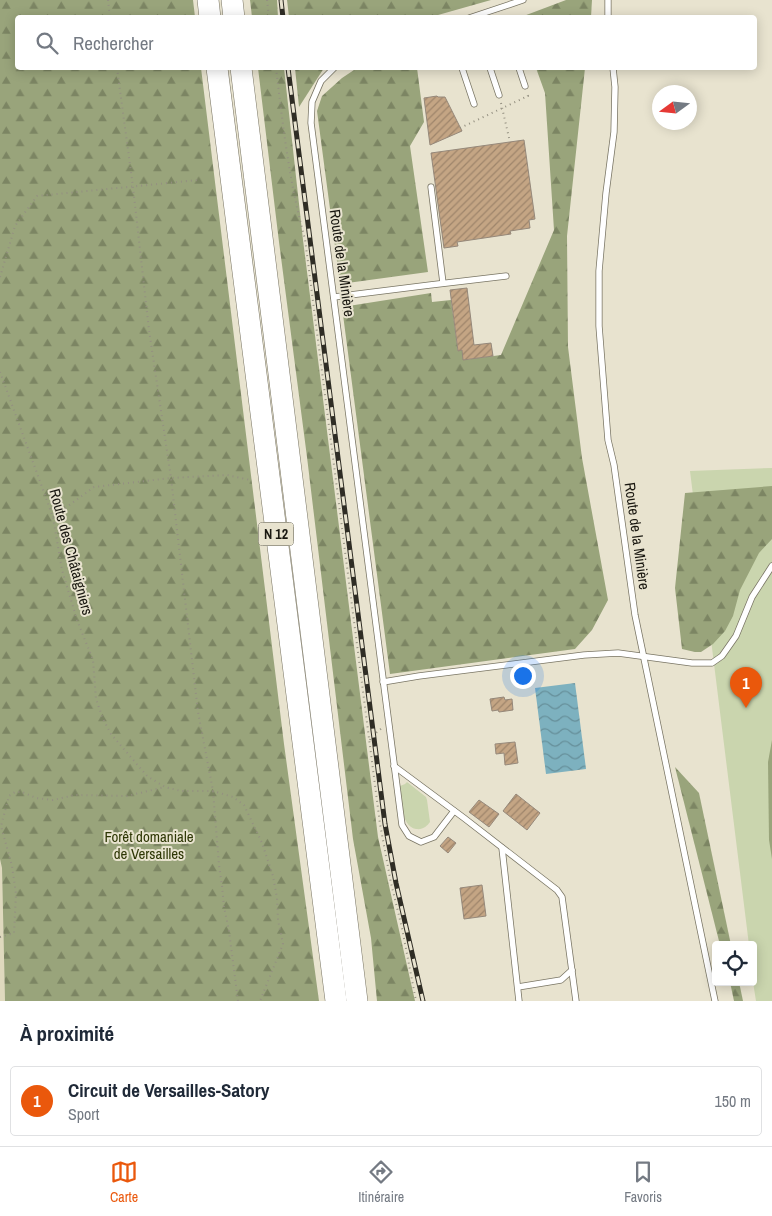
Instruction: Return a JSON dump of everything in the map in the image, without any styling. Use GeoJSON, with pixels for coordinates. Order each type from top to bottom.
{"type":"FeatureCollection","features":[{"type":"Feature","properties":{"kind":"highway"},"geometry":{"type":"LineString","coordinates":[[208,0],[210,15]]}},
{"type":"Feature","properties":{"kind":"highway"},"geometry":{"type":"LineString","coordinates":[[232,0],[234,15]]}},
{"type":"Feature","properties":{"kind":"highway","name":"N 12"},"geometry":{"type":"LineString","coordinates":[[217,70],[336,1001]]}},
{"type":"Feature","properties":{"kind":"highway","name":"N 12"},"geometry":{"type":"LineString","coordinates":[[241,70],[357,1001]]}},
{"type":"Feature","properties":{"kind":"lane"},"geometry":{"type":"LineString","coordinates":[[478,15],[523,0]]}},
{"type":"Feature","properties":{"kind":"lane"},"geometry":{"type":"LineString","coordinates":[[608,0],[608,15]]}},
{"type":"Feature","properties":{"kind":"lane","name":"Route de la Minière"},"geometry":{"type":"LineString","coordinates":[[332,70],[321,81],[312,102],[311,123],[402,825],[410,836],[421,842],[434,837],[454,811]]}},
{"type":"Feature","properties":{"kind":"lane"},"geometry":{"type":"LineString","coordinates":[[463,70],[474,104]]}},
{"type":"Feature","properties":{"kind":"lane"},"geometry":{"type":"LineString","coordinates":[[491,70],[499,95]]}},
{"type":"Feature","properties":{"kind":"lane"},"geometry":{"type":"LineString","coordinates":[[520,70],[525,86]]}},
{"type":"Feature","properties":{"kind":"lane","name":"Route de la Minière"},"geometry":{"type":"LineString","coordinates":[[613,70],[615,87],[614,132],[599,272],[599,326],[608,440],[614,465],[635,615],[715,1001]]}},
{"type":"Feature","properties":{"kind":"lane"},"geometry":{"type":"LineString","coordinates":[[430,187],[443,283]]}},
{"type":"Feature","properties":{"kind":"lane"},"geometry":{"type":"LineString","coordinates":[[334,297],[506,276]]}},
{"type":"Feature","properties":{"kind":"lane"},"geometry":{"type":"LineString","coordinates":[[383,682],[584,655],[618,653],[692,663],[712,663],[722,656],[736,636],[752,597],[772,566]]}},
{"type":"Feature","properties":{"kind":"lane"},"geometry":{"type":"LineString","coordinates":[[394,766],[557,890],[562,897],[576,1001]]}},
{"type":"Feature","properties":{"kind":"lane"},"geometry":{"type":"LineString","coordinates":[[502,848],[520,1001]]}},
{"type":"Feature","properties":{"kind":"lane"},"geometry":{"type":"LineString","coordinates":[[518,987],[561,980],[572,970]]}},
{"type":"Feature","properties":{"kind":"path"},"geometry":{"type":"LineString","coordinates":[[108,0],[110,15]]}},
{"type":"Feature","properties":{"kind":"path"},"geometry":{"type":"LineString","coordinates":[[267,0],[269,15]]}},
{"type":"Feature","properties":{"kind":"path"},"geometry":{"type":"LineString","coordinates":[[117,70],[149,330],[171,478],[198,712],[213,791],[219,865],[238,1001]]}},
{"type":"Feature","properties":{"kind":"path"},"geometry":{"type":"LineString","coordinates":[[276,70],[289,167],[298,216],[305,239],[384,851],[402,928],[416,1001]]}},
{"type":"Feature","properties":{"kind":"path"},"geometry":{"type":"LineString","coordinates":[[460,128],[528,96],[525,86]]}},
{"type":"Feature","properties":{"kind":"path"},"geometry":{"type":"LineString","coordinates":[[499,95],[510,142]]}},
{"type":"Feature","properties":{"kind":"path"},"geometry":{"type":"LineString","coordinates":[[0,277],[15,226],[37,196],[198,180]]}},
{"type":"Feature","properties":{"kind":"path","name":"Route des Châtaigniers"},"geometry":{"type":"LineString","coordinates":[[0,372],[53,517],[62,570],[77,620],[93,660],[96,699],[110,734],[147,776],[165,787],[182,791],[213,791],[233,797],[244,805],[262,843],[268,858],[278,898],[278,920],[283,944],[260,1001]]}},
{"type":"Feature","properties":{"kind":"path"},"geometry":{"type":"LineString","coordinates":[[53,517],[94,487],[171,478],[227,475],[250,480]]}},
{"type":"Feature","properties":{"kind":"path"},"geometry":{"type":"LineString","coordinates":[[369,742],[377,731],[389,725]]}},
{"type":"Feature","properties":{"kind":"path"},"geometry":{"type":"LineString","coordinates":[[0,937],[14,933],[16,894],[12,866],[0,826],[9,796],[15,792],[22,792],[36,798],[53,800],[75,795],[128,796],[165,787]]}},
{"type":"Feature","properties":{"kind":"shaded area"},"geometry":{"type":"Polygon","coordinates":[[[0,859],[2,868],[5,1001],[0,1001],[0,859]]]}},
{"type":"Feature","properties":{"kind":"green space","name":"Forêt domaniale de Versailles"},"geometry":{"type":"Polygon","coordinates":[[[0,0],[193,0],[195,15],[15,15],[15,70],[201,70],[284,744],[319,1001],[5,1001],[2,868],[0,859],[0,0]]]}},
{"type":"Feature","properties":{"kind":"green space"},"geometry":{"type":"Polygon","coordinates":[[[250,0],[277,0],[278,15],[252,15],[250,0]]]}},
{"type":"Feature","properties":{"kind":"green space"},"geometry":{"type":"Polygon","coordinates":[[[287,0],[491,0],[438,15],[289,15],[287,0]]]}},
{"type":"Feature","properties":{"kind":"green space"},"geometry":{"type":"Polygon","coordinates":[[[566,0],[592,0],[591,15],[526,15],[566,0]]]}},
{"type":"Feature","properties":{"kind":"green space"},"geometry":{"type":"Polygon","coordinates":[[[258,70],[284,70],[303,240],[378,837],[415,1001],[377,1001],[371,938],[353,839],[258,70]]]}},
{"type":"Feature","properties":{"kind":"green space"},"geometry":{"type":"Polygon","coordinates":[[[295,70],[323,70],[299,107],[295,70]]]}},
{"type":"Feature","properties":{"kind":"green space"},"geometry":{"type":"Polygon","coordinates":[[[354,70],[417,70],[424,122],[410,146],[428,272],[340,284],[317,111],[322,96],[354,70]]]}},
{"type":"Feature","properties":{"kind":"green space"},"geometry":{"type":"Polygon","coordinates":[[[537,70],[585,70],[567,236],[568,347],[582,458],[608,600],[592,630],[575,649],[390,674],[342,307],[431,293],[432,302],[451,300],[458,351],[462,350],[464,360],[501,355],[554,230],[545,93],[537,70]]]}},
{"type":"Feature","properties":{"kind":"green space"},"geometry":{"type":"Polygon","coordinates":[[[772,468],[772,1001],[756,1001],[754,986],[757,986],[757,941],[749,941],[690,471],[772,468]]]}},
{"type":"Feature","properties":{"kind":"green space"},"geometry":{"type":"Polygon","coordinates":[[[772,486],[772,539],[759,553],[740,590],[733,616],[725,631],[713,644],[701,652],[682,649],[675,588],[685,493],[772,486]]]}},
{"type":"Feature","properties":{"kind":"green space"},"geometry":{"type":"Polygon","coordinates":[[[772,740],[772,859],[769,840],[768,762],[772,740]]]}},
{"type":"Feature","properties":{"kind":"green space"},"geometry":{"type":"Polygon","coordinates":[[[675,767],[699,793],[730,941],[719,941],[675,767]]]}},
{"type":"Feature","properties":{"kind":"green space"},"geometry":{"type":"Polygon","coordinates":[[[407,782],[426,797],[430,822],[423,828],[416,829],[411,827],[404,818],[400,786],[407,782]]]}},
{"type":"Feature","properties":{"kind":"green space"},"geometry":{"type":"Polygon","coordinates":[[[731,986],[740,986],[743,1001],[734,1001],[731,986]]]}},
{"type":"Feature","properties":{"kind":"water"},"geometry":{"type":"Polygon","coordinates":[[[575,683],[586,769],[546,774],[535,688],[575,683]]]}},
{"type":"Feature","properties":{"kind":"building"},"geometry":{"type":"Polygon","coordinates":[[[445,97],[462,131],[430,145],[424,98],[445,97]]]}},
{"type":"Feature","properties":{"kind":"building"},"geometry":{"type":"Polygon","coordinates":[[[524,140],[535,219],[529,220],[530,228],[510,231],[511,234],[457,242],[458,246],[444,248],[431,153],[524,140]]]}},
{"type":"Feature","properties":{"kind":"building"},"geometry":{"type":"Polygon","coordinates":[[[467,288],[474,345],[491,343],[493,356],[463,360],[462,350],[458,351],[450,290],[467,288]]]}},
{"type":"Feature","properties":{"kind":"building"},"geometry":{"type":"Polygon","coordinates":[[[504,697],[505,700],[512,699],[513,710],[492,711],[490,699],[504,697]]]}},
{"type":"Feature","properties":{"kind":"building"},"geometry":{"type":"Polygon","coordinates":[[[515,742],[518,763],[505,765],[504,753],[496,754],[495,744],[515,742]]]}},
{"type":"Feature","properties":{"kind":"building"},"geometry":{"type":"Polygon","coordinates":[[[516,794],[540,813],[527,830],[503,811],[516,794]]]}},
{"type":"Feature","properties":{"kind":"building"},"geometry":{"type":"Polygon","coordinates":[[[479,800],[499,814],[489,827],[469,812],[479,800]]]}},
{"type":"Feature","properties":{"kind":"building"},"geometry":{"type":"Polygon","coordinates":[[[448,837],[456,843],[448,853],[440,846],[448,837]]]}},
{"type":"Feature","properties":{"kind":"building"},"geometry":{"type":"Polygon","coordinates":[[[482,885],[486,916],[464,919],[460,888],[482,885]]]}},
{"type":"Feature","properties":{"kind":"railway"},"geometry":{"type":"LineString","coordinates":[[281,0],[283,15]]}},
{"type":"Feature","properties":{"kind":"railway"},"geometry":{"type":"LineString","coordinates":[[288,70],[385,824],[396,883],[423,1001]]}},
{"type":"Feature","properties":{"kind":"place","name":"Circuit de Versailles-Satory"},"geometry":{"type":"Point","coordinates":[746,708]}}]}
